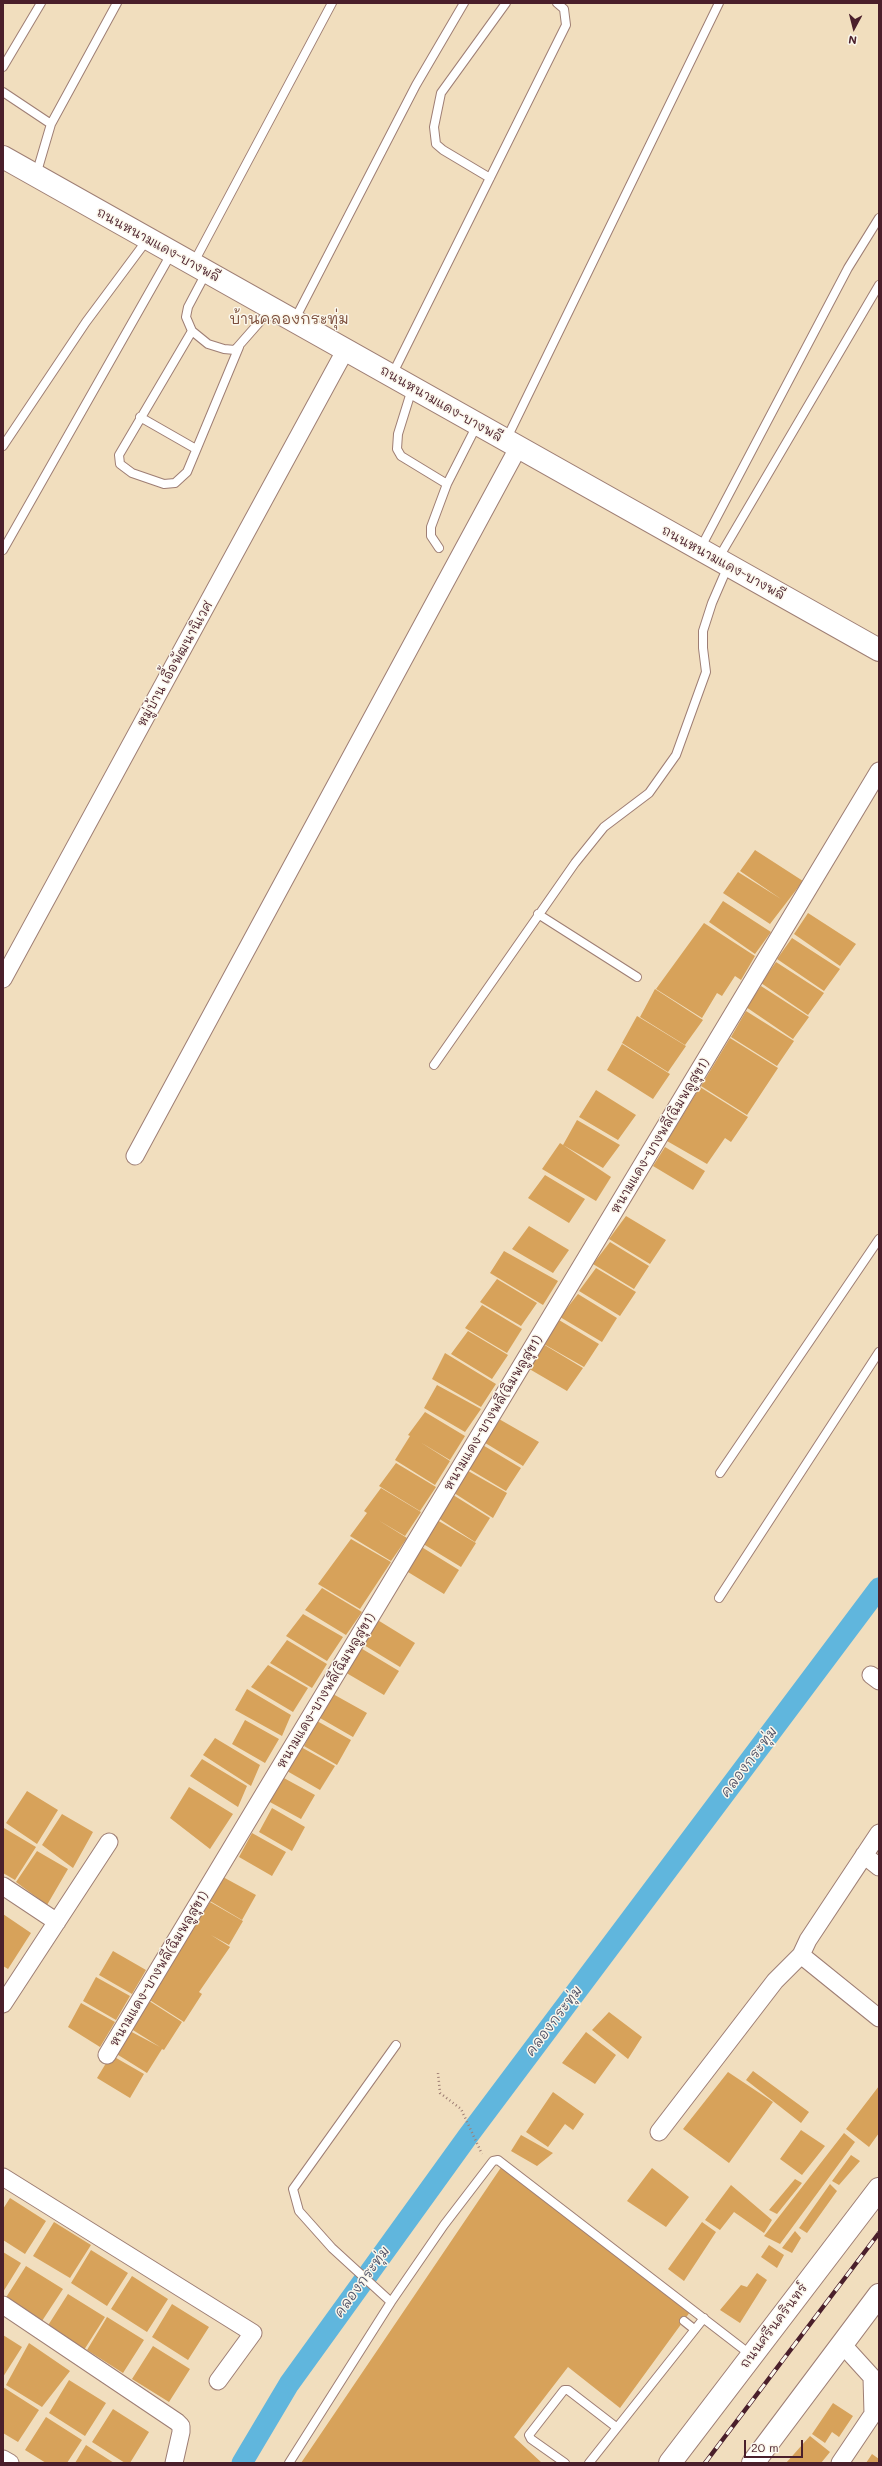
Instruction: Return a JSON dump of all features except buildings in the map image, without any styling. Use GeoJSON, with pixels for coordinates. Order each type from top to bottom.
{"type":"FeatureCollection","features":[{"type":"Feature","properties":{"kind":"main road","name":"ถนนหนามแดง-บางพลี"},"geometry":{"type":"LineString","coordinates":[[3,157],[148,240],[294,322],[346,349],[879,650]]}},
{"type":"Feature","properties":{"kind":"main road","name":"ถนนศรีนครินทร์"},"geometry":{"type":"LineString","coordinates":[[670,2463],[879,2189]]}},
{"type":"Feature","properties":{"kind":"main road"},"geometry":{"type":"LineString","coordinates":[[753,2463],[879,2295]]}},
{"type":"Feature","properties":{"kind":"street","name":"หมู่บ้าน เอื้อพัฒนานิเวศ"},"geometry":{"type":"LineString","coordinates":[[3,979],[346,349]]}},
{"type":"Feature","properties":{"kind":"street"},"geometry":{"type":"LineString","coordinates":[[135,1156],[512,444]]}},
{"type":"Feature","properties":{"kind":"street","name":"หนามแดง-บางพลี(ฉิมพลูสุข1)"},"geometry":{"type":"LineString","coordinates":[[107,2055],[879,771]]}},
{"type":"Feature","properties":{"kind":"street"},"geometry":{"type":"LineString","coordinates":[[660,2132],[775,1981],[801,1955],[808,1940],[879,1833]]}},
{"type":"Feature","properties":{"kind":"street"},"geometry":{"type":"LineString","coordinates":[[3,2004],[109,1842]]}},
{"type":"Feature","properties":{"kind":"street"},"geometry":{"type":"LineString","coordinates":[[864,1855],[879,1867]]}},
{"type":"Feature","properties":{"kind":"street"},"geometry":{"type":"LineString","coordinates":[[3,1886],[57,1922]]}},
{"type":"Feature","properties":{"kind":"street"},"geometry":{"type":"LineString","coordinates":[[801,1955],[879,2018]]}},
{"type":"Feature","properties":{"kind":"street"},"geometry":{"type":"LineString","coordinates":[[3,2177],[253,2333],[218,2381]]}},
{"type":"Feature","properties":{"kind":"street"},"geometry":{"type":"LineString","coordinates":[[3,2305],[177,2422],[181,2426],[181,2432],[174,2463]]}},
{"type":"Feature","properties":{"kind":"street"},"geometry":{"type":"LineString","coordinates":[[840,2463],[873,2414],[872,2377],[842,2344]]}},
{"type":"Feature","properties":{"kind":"street"},"geometry":{"type":"LineString","coordinates":[[3,2459],[10,2463]]}},
{"type":"Feature","properties":{"kind":"lane"},"geometry":{"type":"LineString","coordinates":[[3,67],[41,3]]}},
{"type":"Feature","properties":{"kind":"lane"},"geometry":{"type":"LineString","coordinates":[[36,176],[51,124],[117,3]]}},
{"type":"Feature","properties":{"kind":"lane"},"geometry":{"type":"LineString","coordinates":[[239,347],[235,350],[224,349],[208,344],[192,331],[186,317],[188,307],[199,268],[332,3]]}},
{"type":"Feature","properties":{"kind":"lane"},"geometry":{"type":"LineString","coordinates":[[294,322],[416,85],[464,3]]}},
{"type":"Feature","properties":{"kind":"lane"},"geometry":{"type":"LineString","coordinates":[[490,178],[443,150],[436,144],[434,127],[441,93],[506,3]]}},
{"type":"Feature","properties":{"kind":"lane"},"geometry":{"type":"LineString","coordinates":[[392,375],[566,25],[564,10],[557,3]]}},
{"type":"Feature","properties":{"kind":"lane"},"geometry":{"type":"LineString","coordinates":[[512,444],[719,3]]}},
{"type":"Feature","properties":{"kind":"lane"},"geometry":{"type":"LineString","coordinates":[[3,92],[51,124]]}},
{"type":"Feature","properties":{"kind":"lane"},"geometry":{"type":"LineString","coordinates":[[434,1065],[574,863],[604,827],[649,793],[676,755],[706,672],[703,648],[703,631],[712,603],[715,558],[848,268],[879,218]]}},
{"type":"Feature","properties":{"kind":"lane"},"geometry":{"type":"LineString","coordinates":[[3,446],[86,322],[148,240]]}},
{"type":"Feature","properties":{"kind":"lane"},"geometry":{"type":"LineString","coordinates":[[3,550],[172,253]]}},
{"type":"Feature","properties":{"kind":"lane"},"geometry":{"type":"LineString","coordinates":[[715,558],[879,285]]}},
{"type":"Feature","properties":{"kind":"lane"},"geometry":{"type":"LineString","coordinates":[[192,331],[119,455],[120,464],[132,473],[164,484],[176,483],[187,472],[239,347],[271,309]]}},
{"type":"Feature","properties":{"kind":"lane"},"geometry":{"type":"LineString","coordinates":[[413,388],[398,434],[397,449],[401,456],[447,484]]}},
{"type":"Feature","properties":{"kind":"lane"},"geometry":{"type":"LineString","coordinates":[[140,418],[196,449]]}},
{"type":"Feature","properties":{"kind":"lane"},"geometry":{"type":"LineString","coordinates":[[439,548],[431,536],[431,527],[447,484],[477,424]]}},
{"type":"Feature","properties":{"kind":"lane"},"geometry":{"type":"LineString","coordinates":[[538,914],[637,977]]}},
{"type":"Feature","properties":{"kind":"lane"},"geometry":{"type":"LineString","coordinates":[[720,1473],[879,1239]]}},
{"type":"Feature","properties":{"kind":"lane"},"geometry":{"type":"LineString","coordinates":[[719,1598],[879,1352]]}},
{"type":"Feature","properties":{"kind":"lane"},"geometry":{"type":"LineString","coordinates":[[391,2302],[376,2290],[332,2248],[299,2211],[293,2189],[396,2045]]}},
{"type":"Feature","properties":{"kind":"lane"},"geometry":{"type":"LineString","coordinates":[[289,2463],[391,2302],[444,2225],[493,2162],[498,2160],[751,2355]]}},
{"type":"Feature","properties":{"kind":"lane"},"geometry":{"type":"LineString","coordinates":[[589,2463],[616,2427],[704,2318]]}},
{"type":"Feature","properties":{"kind":"lane"},"geometry":{"type":"LineString","coordinates":[[684,2322],[694,2329]]}},
{"type":"Feature","properties":{"kind":"lane"},"geometry":{"type":"LineString","coordinates":[[565,2463],[531,2439],[529,2435],[564,2390],[568,2390],[616,2427]]}},
{"type":"Feature","properties":{"kind":"path"},"geometry":{"type":"LineString","coordinates":[[438,2072],[440,2093],[462,2109],[484,2158]]}},
{"type":"Feature","properties":{"kind":"waterway","name":"คลองกระทุ่ม"},"geometry":{"type":"LineString","coordinates":[[242,2463],[289,2384],[468,2136],[879,1588]]}},
{"type":"Feature","properties":{"kind":"railway"},"geometry":{"type":"LineString","coordinates":[[705,2463],[879,2233]]}},
{"type":"Feature","properties":{"kind":"district","name":"บ้านคลองกระทุ่ม"},"geometry":{"type":"Point","coordinates":[289,319]}}]}
